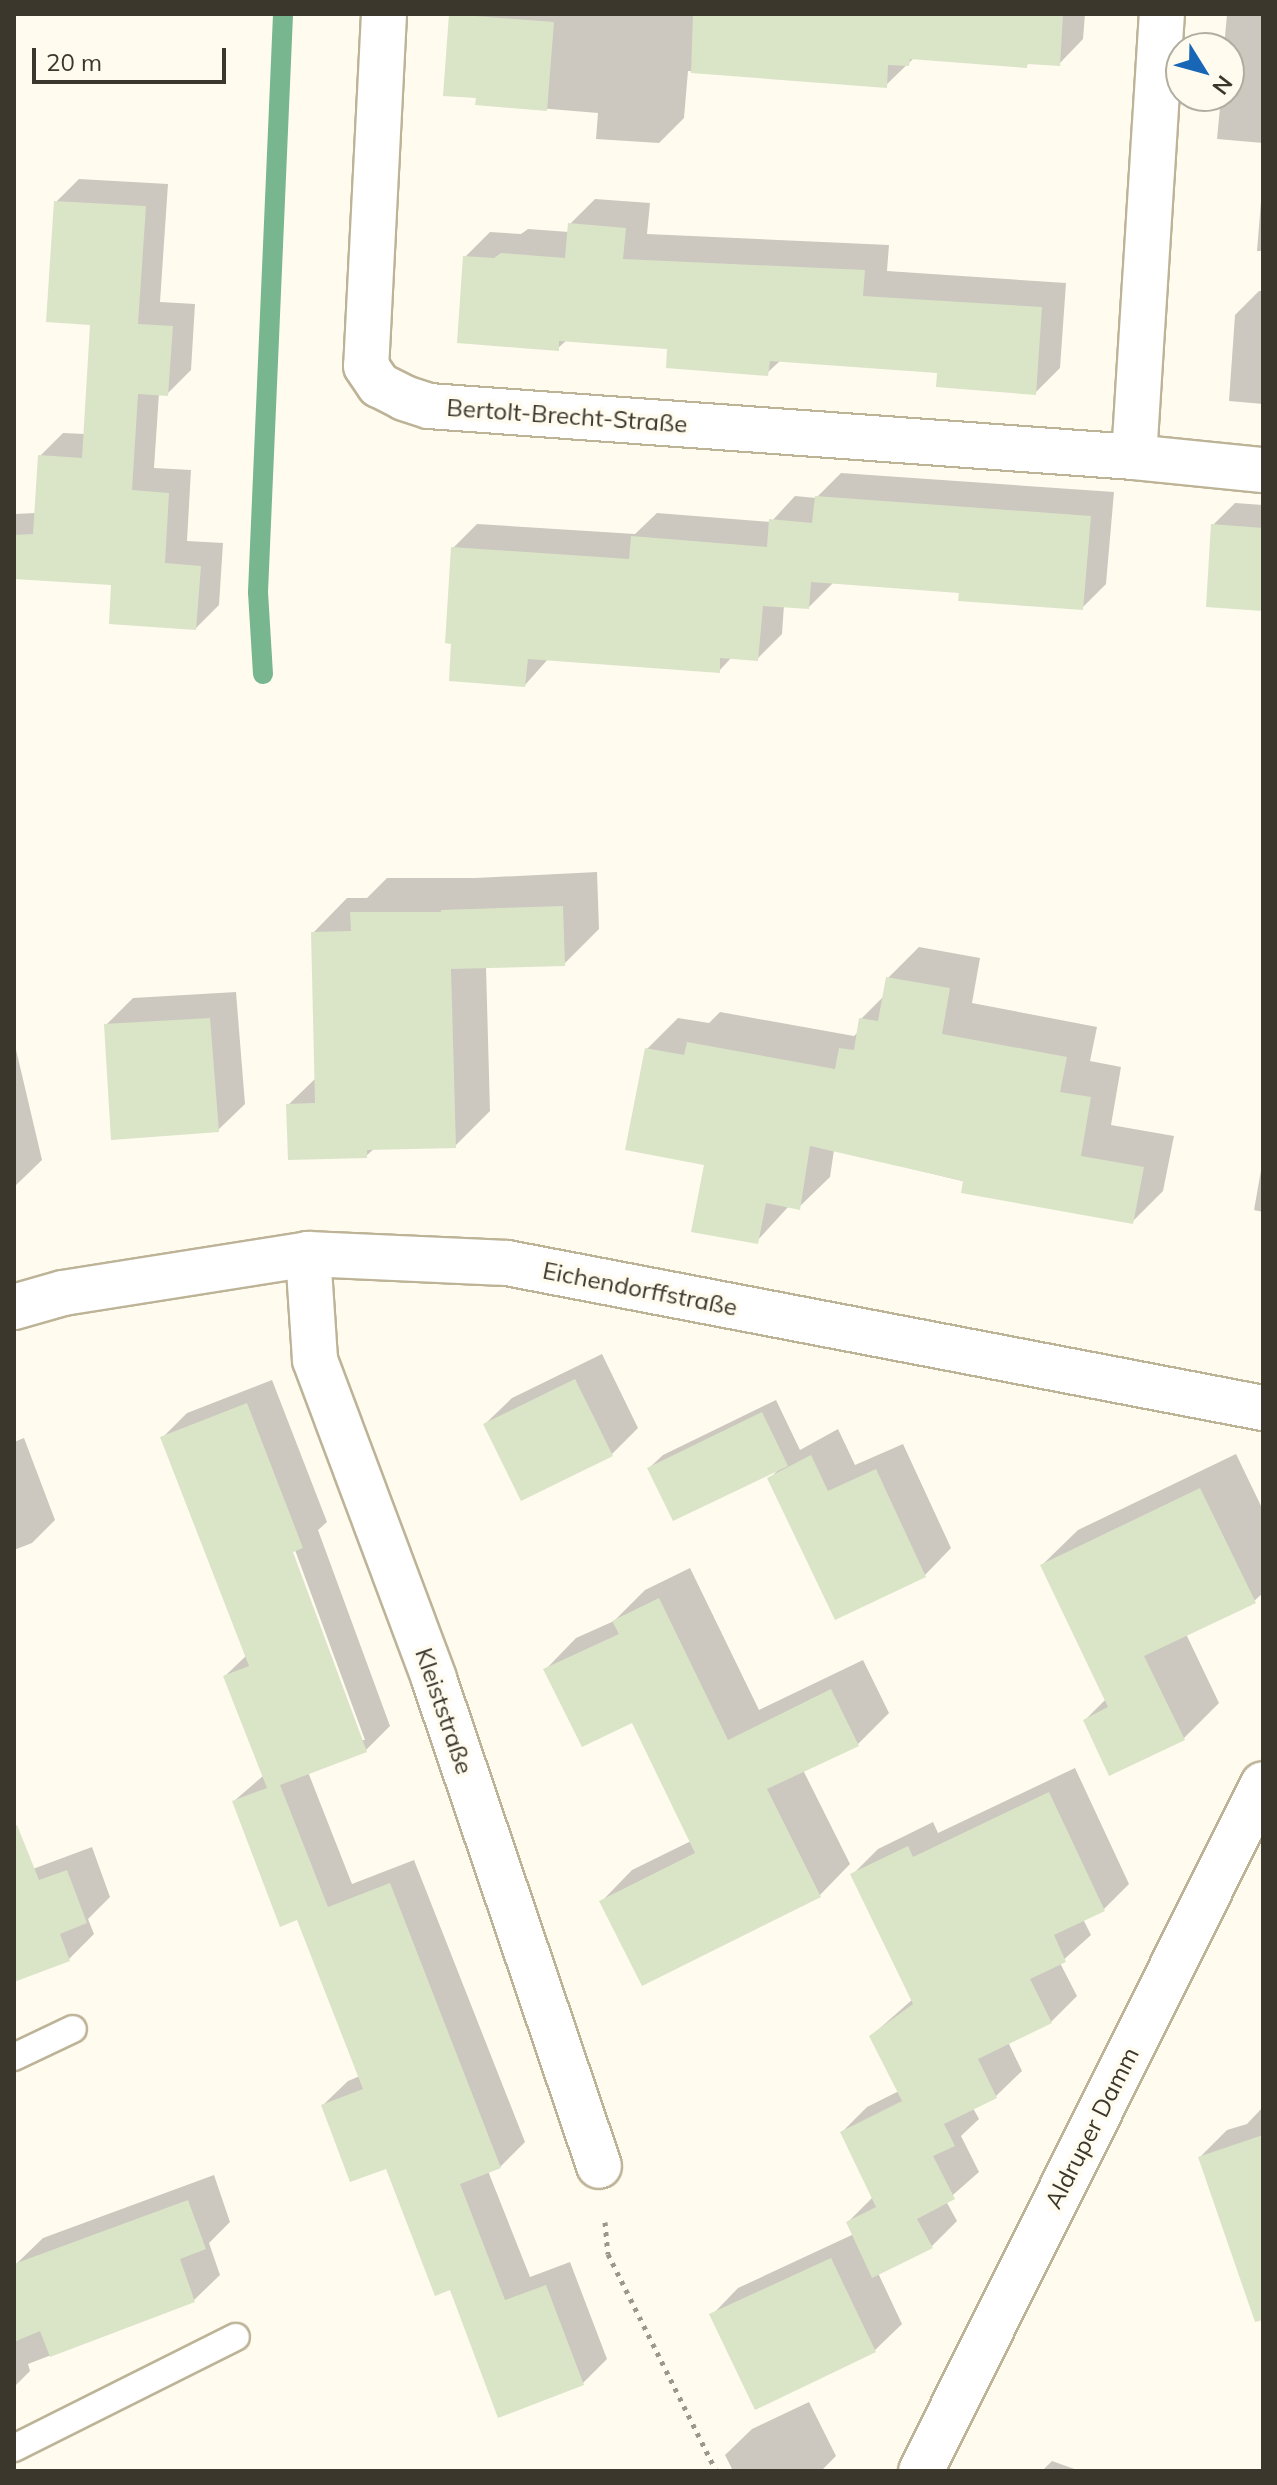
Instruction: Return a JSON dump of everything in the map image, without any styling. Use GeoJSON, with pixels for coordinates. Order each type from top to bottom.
{"type":"FeatureCollection","features":[{"type":"Feature","properties":{"kind":"street","name":"Bertolt-Brecht-Straße"},"geometry":{"type":"LineString","coordinates":[[384,14],[366,366],[379,385],[429,406],[1134,457],[1263,470]]}},
{"type":"Feature","properties":{"kind":"street"},"geometry":{"type":"LineString","coordinates":[[1134,457],[1162,14]]}},
{"type":"Feature","properties":{"kind":"street","name":"Eichendorffstraße"},"geometry":{"type":"LineString","coordinates":[[14,1307],[63,1293],[308,1254],[507,1263],[1263,1408]]}},
{"type":"Feature","properties":{"kind":"street","name":"Kleiststraße"},"geometry":{"type":"LineString","coordinates":[[308,1254],[315,1360],[434,1679],[599,2166]]}},
{"type":"Feature","properties":{"kind":"street","name":"Aldruper Damm"},"geometry":{"type":"LineString","coordinates":[[921,2471],[1263,1784]]}},
{"type":"Feature","properties":{"kind":"lane"},"geometry":{"type":"LineString","coordinates":[[14,2057],[73,2029]]}},
{"type":"Feature","properties":{"kind":"lane"},"geometry":{"type":"LineString","coordinates":[[14,2448],[236,2337]]}},
{"type":"Feature","properties":{"kind":"path"},"geometry":{"type":"LineString","coordinates":[[599,2166],[608,2254],[716,2471]]}},
{"type":"Feature","properties":{"kind":"building"},"geometry":{"type":"Polygon","coordinates":[[[449,14],[554,22],[547,111],[475,105],[476,98],[443,96],[449,14]]]}},
{"type":"Feature","properties":{"kind":"building"},"geometry":{"type":"Polygon","coordinates":[[[693,14],[1063,14],[1060,66],[1027,64],[1027,68],[910,59],[909,66],[888,65],[887,88],[691,73],[693,14]]]}},
{"type":"Feature","properties":{"kind":"building"},"geometry":{"type":"Polygon","coordinates":[[[54,201],[146,206],[138,324],[173,326],[168,396],[138,394],[132,490],[169,493],[165,563],[201,566],[196,630],[109,624],[111,585],[14,579],[14,535],[33,534],[38,455],[82,458],[90,325],[46,322],[54,201]]]}},
{"type":"Feature","properties":{"kind":"building"},"geometry":{"type":"Polygon","coordinates":[[[568,223],[626,228],[623,259],[865,270],[863,296],[1042,307],[1036,395],[936,387],[937,373],[770,361],[768,376],[666,368],[667,349],[559,341],[559,351],[457,343],[463,256],[494,258],[501,253],[565,258],[568,223]]]}},
{"type":"Feature","properties":{"kind":"building"},"geometry":{"type":"Polygon","coordinates":[[[815,496],[1091,516],[1083,610],[958,601],[959,593],[811,582],[809,609],[763,606],[758,661],[720,658],[720,673],[528,659],[525,687],[449,681],[451,644],[445,643],[451,547],[629,559],[631,536],[767,547],[769,519],[812,523],[815,496]]]}},
{"type":"Feature","properties":{"kind":"building"},"geometry":{"type":"Polygon","coordinates":[[[1211,524],[1263,528],[1263,611],[1206,607],[1211,524]]]}},
{"type":"Feature","properties":{"kind":"building"},"geometry":{"type":"Polygon","coordinates":[[[563,906],[565,966],[451,969],[456,1148],[367,1150],[367,1158],[288,1160],[286,1104],[315,1103],[311,932],[351,931],[350,912],[441,912],[563,906]]]}},
{"type":"Feature","properties":{"kind":"building"},"geometry":{"type":"Polygon","coordinates":[[[886,977],[950,988],[942,1034],[1067,1057],[1060,1092],[1091,1097],[1081,1156],[1144,1167],[1133,1224],[961,1193],[963,1181],[810,1146],[800,1210],[766,1203],[758,1244],[691,1232],[704,1165],[625,1150],[645,1048],[684,1055],[687,1042],[835,1069],[839,1048],[854,1050],[859,1018],[878,1021],[886,977]]]}},
{"type":"Feature","properties":{"kind":"building"},"geometry":{"type":"Polygon","coordinates":[[[210,1018],[219,1132],[111,1140],[104,1024],[210,1018]]]}},
{"type":"Feature","properties":{"kind":"building"},"geometry":{"type":"Polygon","coordinates":[[[575,1379],[613,1456],[521,1501],[483,1424],[575,1379]]]}},
{"type":"Feature","properties":{"kind":"building"},"geometry":{"type":"Polygon","coordinates":[[[247,1403],[303,1548],[293,1552],[367,1752],[280,1785],[328,1907],[390,1883],[501,2168],[460,2184],[505,2300],[546,2285],[584,2385],[498,2418],[450,2290],[435,2296],[386,2169],[350,2182],[321,2105],[363,2089],[297,1920],[280,1927],[232,1801],[267,1788],[223,1676],[249,1666],[160,1437],[247,1403]]]}},
{"type":"Feature","properties":{"kind":"building"},"geometry":{"type":"Polygon","coordinates":[[[762,1412],[788,1466],[673,1521],[647,1468],[762,1412]]]}},
{"type":"Feature","properties":{"kind":"building"},"geometry":{"type":"Polygon","coordinates":[[[811,1455],[828,1491],[876,1469],[926,1577],[835,1620],[767,1478],[811,1455]]]}},
{"type":"Feature","properties":{"kind":"building"},"geometry":{"type":"Polygon","coordinates":[[[1200,1488],[1256,1603],[1144,1656],[1185,1740],[1109,1776],[1083,1720],[1108,1707],[1040,1565],[1200,1488]]]}},
{"type":"Feature","properties":{"kind":"building"},"geometry":{"type":"Polygon","coordinates":[[[659,1598],[728,1740],[831,1689],[859,1746],[767,1789],[821,1897],[642,1986],[599,1901],[695,1853],[632,1723],[582,1747],[543,1669],[619,1634],[612,1621],[659,1598]]]}},
{"type":"Feature","properties":{"kind":"building"},"geometry":{"type":"Polygon","coordinates":[[[1049,1792],[1105,1911],[1054,1935],[1066,1962],[1030,1979],[1052,2023],[978,2059],[997,2098],[944,2124],[955,2146],[933,2156],[955,2199],[917,2219],[933,2248],[872,2278],[846,2222],[876,2207],[840,2132],[902,2101],[869,2036],[913,2004],[850,1874],[908,1846],[913,1857],[1049,1792]]]}},
{"type":"Feature","properties":{"kind":"building"},"geometry":{"type":"Polygon","coordinates":[[[17,1825],[39,1880],[67,1870],[87,1923],[60,1934],[70,1961],[14,1982],[14,1826],[17,1825]]]}},
{"type":"Feature","properties":{"kind":"building"},"geometry":{"type":"Polygon","coordinates":[[[1263,2135],[1263,2320],[1255,2322],[1198,2157],[1263,2135]]]}},
{"type":"Feature","properties":{"kind":"building"},"geometry":{"type":"Polygon","coordinates":[[[188,2200],[206,2249],[180,2259],[195,2302],[50,2357],[40,2331],[14,2342],[14,2264],[188,2200]]]}},
{"type":"Feature","properties":{"kind":"building"},"geometry":{"type":"Polygon","coordinates":[[[831,2258],[876,2352],[755,2410],[709,2314],[831,2258]]]}},
{"type":"Feature","properties":{"kind":"waterway"},"geometry":{"type":"LineString","coordinates":[[263,674],[258,592],[283,14]]}}]}
